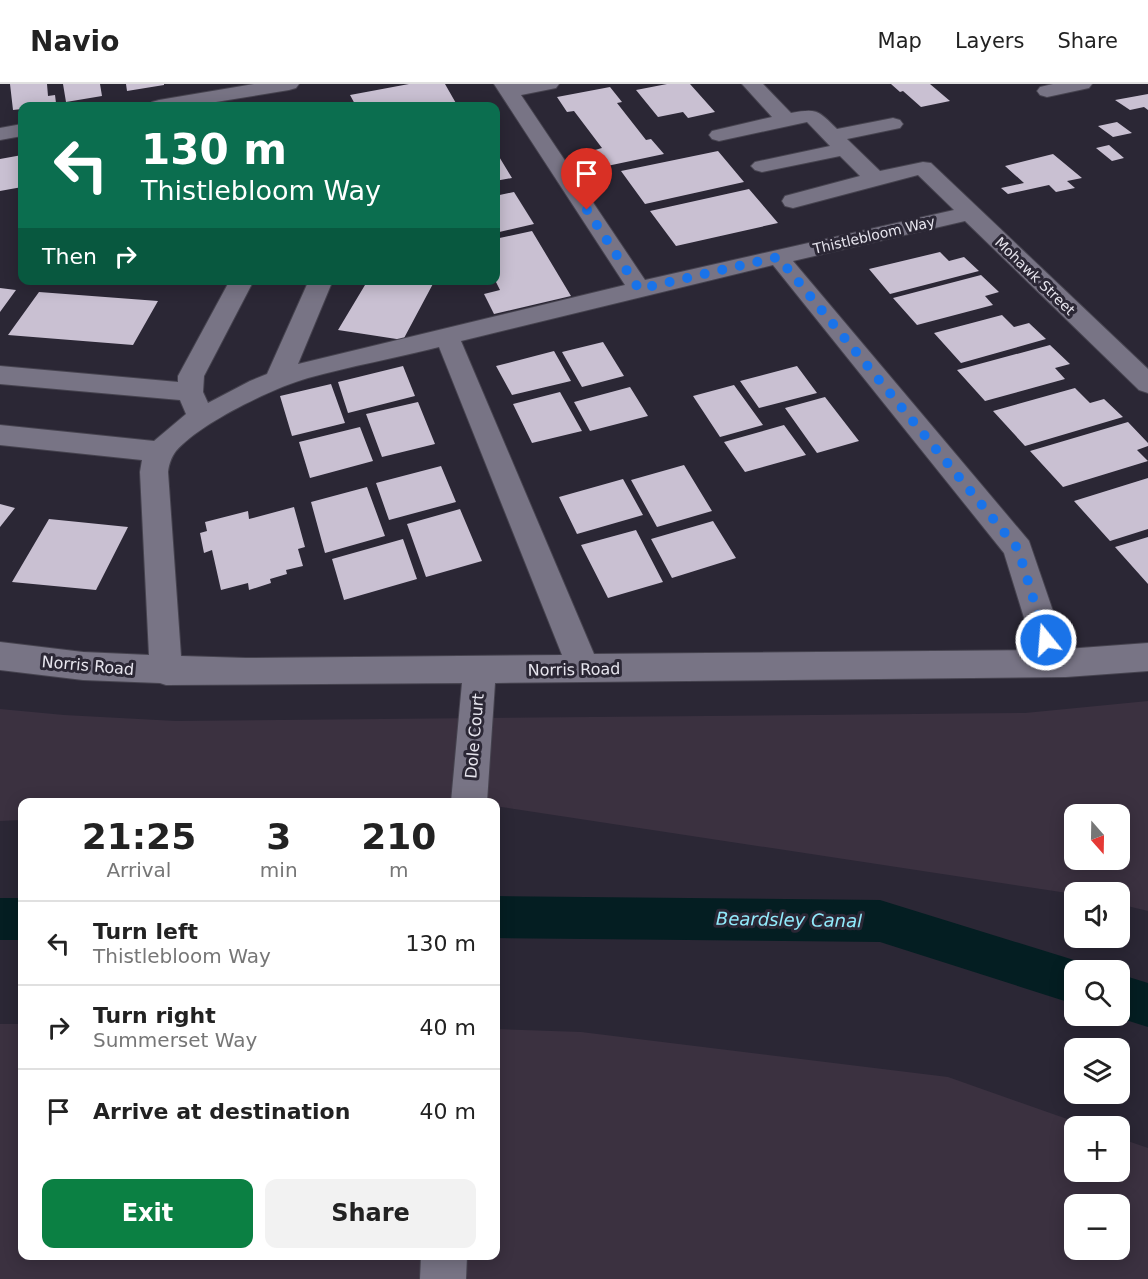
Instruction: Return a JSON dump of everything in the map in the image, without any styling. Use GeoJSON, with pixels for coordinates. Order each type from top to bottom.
{"type":"FeatureCollection","features":[{"type":"Feature","properties":{"kind":"street"},"geometry":{"type":"LineString","coordinates":[[221,101],[289,84]]}},
{"type":"Feature","properties":{"kind":"street"},"geometry":{"type":"LineString","coordinates":[[549,84],[507,88],[639,289]]}},
{"type":"Feature","properties":{"kind":"street"},"geometry":{"type":"LineString","coordinates":[[752,84],[786,120]]}},
{"type":"Feature","properties":{"kind":"street"},"geometry":{"type":"LineString","coordinates":[[1047,91],[1082,84]]}},
{"type":"Feature","properties":{"kind":"street"},"geometry":{"type":"LineString","coordinates":[[719,135],[811,115],[874,179],[793,201]]}},
{"type":"Feature","properties":{"kind":"street"},"geometry":{"type":"LineString","coordinates":[[762,166],[893,124]]}},
{"type":"Feature","properties":{"kind":"street"},"geometry":{"type":"LineString","coordinates":[[0,134],[18,131]]}},
{"type":"Feature","properties":{"kind":"street","name":"Mohawk Street"},"geometry":{"type":"LineString","coordinates":[[874,179],[923,168],[1148,384]]}},
{"type":"Feature","properties":{"kind":"street","name":"Thistlebloom Way"},"geometry":{"type":"LineString","coordinates":[[162,452],[173,439],[200,418],[278,379],[302,371],[639,289],[969,213]]}},
{"type":"Feature","properties":{"kind":"street"},"geometry":{"type":"LineString","coordinates":[[778,257],[1018,549],[1054,663]]}},
{"type":"Feature","properties":{"kind":"street"},"geometry":{"type":"LineString","coordinates":[[200,418],[190,392],[191,376],[239,285]]}},
{"type":"Feature","properties":{"kind":"street"},"geometry":{"type":"LineString","coordinates":[[278,379],[319,285]]}},
{"type":"Feature","properties":{"kind":"street"},"geometry":{"type":"LineString","coordinates":[[447,337],[583,668]]}},
{"type":"Feature","properties":{"kind":"street"},"geometry":{"type":"LineString","coordinates":[[0,375],[190,392]]}},
{"type":"Feature","properties":{"kind":"street"},"geometry":{"type":"LineString","coordinates":[[0,435],[162,452]]}},
{"type":"Feature","properties":{"kind":"street"},"geometry":{"type":"LineString","coordinates":[[162,452],[156,459],[154,472],[166,671]]}},
{"type":"Feature","properties":{"kind":"street","name":"Norris Road"},"geometry":{"type":"LineString","coordinates":[[0,656],[82,666],[166,671],[246,672],[1054,663],[1148,657]]}},
{"type":"Feature","properties":{"kind":"street","name":"Dole Court"},"geometry":{"type":"LineString","coordinates":[[469,798],[480,670]]}},
{"type":"Feature","properties":{"kind":"street"},"geometry":{"type":"LineString","coordinates":[[443,1279],[444,1260]]}},
{"type":"Feature","properties":{"kind":"shaded area"},"geometry":{"type":"Polygon","coordinates":[[[1148,701],[1148,911],[1130,907],[1130,882],[1064,882],[1064,892],[500,807],[500,798],[18,798],[18,820],[0,821],[0,709],[176,721],[1025,713],[1148,701]]]}},
{"type":"Feature","properties":{"kind":"shaded area"},"geometry":{"type":"Polygon","coordinates":[[[0,1024],[18,1024],[18,1260],[500,1260],[500,1029],[581,1032],[948,1077],[1064,1118],[1064,1182],[1130,1182],[1130,1142],[1148,1148],[1148,1279],[0,1279],[0,1024]]]}},
{"type":"Feature","properties":{"kind":"building"},"geometry":{"type":"Polygon","coordinates":[[[10,84],[47,84],[48,96],[55,95],[56,102],[18,102],[18,109],[13,110],[10,84]]]}},
{"type":"Feature","properties":{"kind":"building"},"geometry":{"type":"Polygon","coordinates":[[[63,84],[100,84],[102,96],[66,102],[63,84]]]}},
{"type":"Feature","properties":{"kind":"building"},"geometry":{"type":"Polygon","coordinates":[[[126,84],[164,84],[164,85],[127,91],[126,84]]]}},
{"type":"Feature","properties":{"kind":"building"},"geometry":{"type":"Polygon","coordinates":[[[409,84],[445,84],[455,102],[354,102],[350,95],[409,84]]]}},
{"type":"Feature","properties":{"kind":"building"},"geometry":{"type":"Polygon","coordinates":[[[667,84],[690,84],[715,112],[688,118],[683,112],[658,117],[636,90],[667,84]]]}},
{"type":"Feature","properties":{"kind":"building"},"geometry":{"type":"Polygon","coordinates":[[[891,84],[930,84],[950,101],[921,107],[891,84]]]}},
{"type":"Feature","properties":{"kind":"building"},"geometry":{"type":"Polygon","coordinates":[[[610,87],[622,102],[617,103],[646,140],[651,139],[664,154],[607,166],[595,150],[602,148],[574,111],[567,112],[557,97],[610,87]]]}},
{"type":"Feature","properties":{"kind":"building"},"geometry":{"type":"Polygon","coordinates":[[[1148,94],[1148,110],[1144,107],[1130,110],[1115,100],[1148,94]]]}},
{"type":"Feature","properties":{"kind":"building"},"geometry":{"type":"Polygon","coordinates":[[[1117,122],[1132,133],[1113,137],[1098,126],[1117,122]]]}},
{"type":"Feature","properties":{"kind":"building"},"geometry":{"type":"Polygon","coordinates":[[[1109,145],[1124,158],[1112,161],[1096,148],[1109,145]]]}},
{"type":"Feature","properties":{"kind":"building"},"geometry":{"type":"Polygon","coordinates":[[[718,151],[744,182],[645,204],[621,171],[718,151]]]}},
{"type":"Feature","properties":{"kind":"building"},"geometry":{"type":"Polygon","coordinates":[[[1053,154],[1082,178],[1067,181],[1075,188],[1056,192],[1049,185],[1008,194],[1001,188],[1024,183],[1005,166],[1053,154]]]}},
{"type":"Feature","properties":{"kind":"building"},"geometry":{"type":"Polygon","coordinates":[[[18,156],[18,188],[0,191],[0,159],[18,156]]]}},
{"type":"Feature","properties":{"kind":"building"},"geometry":{"type":"Polygon","coordinates":[[[500,158],[512,178],[500,180],[500,158]]]}},
{"type":"Feature","properties":{"kind":"building"},"geometry":{"type":"Polygon","coordinates":[[[749,189],[778,223],[676,246],[650,211],[749,189]]]}},
{"type":"Feature","properties":{"kind":"building"},"geometry":{"type":"Polygon","coordinates":[[[514,192],[534,224],[500,232],[500,195],[514,192]]]}},
{"type":"Feature","properties":{"kind":"building"},"geometry":{"type":"Polygon","coordinates":[[[532,231],[571,296],[494,314],[484,294],[500,290],[498,285],[500,285],[500,238],[532,231]]]}},
{"type":"Feature","properties":{"kind":"building"},"geometry":{"type":"Polygon","coordinates":[[[940,252],[949,261],[964,257],[979,271],[890,294],[869,269],[940,252]]]}},
{"type":"Feature","properties":{"kind":"building"},"geometry":{"type":"Polygon","coordinates":[[[981,275],[999,292],[985,296],[993,305],[917,325],[893,298],[981,275]]]}},
{"type":"Feature","properties":{"kind":"building"},"geometry":{"type":"Polygon","coordinates":[[[365,285],[432,285],[403,340],[338,330],[365,285]]]}},
{"type":"Feature","properties":{"kind":"building"},"geometry":{"type":"Polygon","coordinates":[[[0,288],[16,290],[0,312],[0,288]]]}},
{"type":"Feature","properties":{"kind":"building"},"geometry":{"type":"Polygon","coordinates":[[[39,292],[158,301],[133,345],[8,335],[39,292]]]}},
{"type":"Feature","properties":{"kind":"building"},"geometry":{"type":"Polygon","coordinates":[[[1002,315],[1014,327],[1029,323],[1046,339],[961,363],[934,333],[1002,315]]]}},
{"type":"Feature","properties":{"kind":"building"},"geometry":{"type":"Polygon","coordinates":[[[603,342],[624,376],[582,387],[562,352],[603,342]]]}},
{"type":"Feature","properties":{"kind":"building"},"geometry":{"type":"Polygon","coordinates":[[[1050,345],[1070,364],[1055,368],[1065,379],[985,401],[957,370],[1050,345]]]}},
{"type":"Feature","properties":{"kind":"building"},"geometry":{"type":"Polygon","coordinates":[[[554,351],[571,381],[512,395],[496,366],[554,351]]]}},
{"type":"Feature","properties":{"kind":"building"},"geometry":{"type":"Polygon","coordinates":[[[403,366],[415,396],[348,413],[338,382],[403,366]]]}},
{"type":"Feature","properties":{"kind":"building"},"geometry":{"type":"Polygon","coordinates":[[[797,366],[817,393],[759,408],[740,381],[797,366]]]}},
{"type":"Feature","properties":{"kind":"building"},"geometry":{"type":"Polygon","coordinates":[[[331,384],[345,423],[292,436],[280,396],[331,384]]]}},
{"type":"Feature","properties":{"kind":"building"},"geometry":{"type":"Polygon","coordinates":[[[734,385],[763,425],[720,437],[693,396],[734,385]]]}},
{"type":"Feature","properties":{"kind":"building"},"geometry":{"type":"Polygon","coordinates":[[[630,387],[648,416],[590,431],[574,402],[630,387]]]}},
{"type":"Feature","properties":{"kind":"building"},"geometry":{"type":"Polygon","coordinates":[[[1075,388],[1090,403],[1104,399],[1123,417],[1025,446],[993,411],[1075,388]]]}},
{"type":"Feature","properties":{"kind":"building"},"geometry":{"type":"Polygon","coordinates":[[[560,392],[582,431],[532,443],[513,404],[560,392]]]}},
{"type":"Feature","properties":{"kind":"building"},"geometry":{"type":"Polygon","coordinates":[[[825,397],[859,441],[817,453],[785,408],[825,397]]]}},
{"type":"Feature","properties":{"kind":"building"},"geometry":{"type":"Polygon","coordinates":[[[418,402],[435,444],[382,457],[366,414],[418,402]]]}},
{"type":"Feature","properties":{"kind":"building"},"geometry":{"type":"Polygon","coordinates":[[[1128,422],[1148,443],[1148,446],[1137,450],[1148,461],[1063,487],[1030,451],[1128,422]]]}},
{"type":"Feature","properties":{"kind":"building"},"geometry":{"type":"Polygon","coordinates":[[[784,425],[806,455],[745,472],[724,442],[784,425]]]}},
{"type":"Feature","properties":{"kind":"building"},"geometry":{"type":"Polygon","coordinates":[[[360,427],[373,461],[310,478],[299,442],[360,427]]]}},
{"type":"Feature","properties":{"kind":"building"},"geometry":{"type":"Polygon","coordinates":[[[684,465],[712,511],[657,527],[631,480],[684,465]]]}},
{"type":"Feature","properties":{"kind":"building"},"geometry":{"type":"Polygon","coordinates":[[[441,466],[456,502],[389,520],[376,483],[441,466]]]}},
{"type":"Feature","properties":{"kind":"building"},"geometry":{"type":"Polygon","coordinates":[[[1148,478],[1148,529],[1110,541],[1074,501],[1148,478]]]}},
{"type":"Feature","properties":{"kind":"building"},"geometry":{"type":"Polygon","coordinates":[[[623,479],[643,515],[577,534],[559,497],[623,479]]]}},
{"type":"Feature","properties":{"kind":"building"},"geometry":{"type":"Polygon","coordinates":[[[367,487],[385,536],[325,553],[311,502],[367,487]]]}},
{"type":"Feature","properties":{"kind":"building"},"geometry":{"type":"Polygon","coordinates":[[[0,504],[15,508],[0,527],[0,504]]]}},
{"type":"Feature","properties":{"kind":"building"},"geometry":{"type":"Polygon","coordinates":[[[294,507],[305,547],[298,549],[303,566],[286,570],[287,574],[270,579],[271,583],[249,590],[248,583],[221,590],[212,550],[204,553],[200,533],[207,531],[205,522],[248,511],[249,519],[294,507]]]}},
{"type":"Feature","properties":{"kind":"building"},"geometry":{"type":"Polygon","coordinates":[[[460,509],[482,561],[426,577],[407,524],[460,509]]]}},
{"type":"Feature","properties":{"kind":"building"},"geometry":{"type":"Polygon","coordinates":[[[49,519],[128,527],[96,590],[12,582],[49,519]]]}},
{"type":"Feature","properties":{"kind":"building"},"geometry":{"type":"Polygon","coordinates":[[[713,521],[736,558],[672,578],[651,539],[713,521]]]}},
{"type":"Feature","properties":{"kind":"building"},"geometry":{"type":"Polygon","coordinates":[[[636,530],[663,582],[608,598],[581,545],[636,530]]]}},
{"type":"Feature","properties":{"kind":"building"},"geometry":{"type":"Polygon","coordinates":[[[1148,537],[1148,584],[1115,547],[1148,537]]]}},
{"type":"Feature","properties":{"kind":"building"},"geometry":{"type":"Polygon","coordinates":[[[403,539],[417,579],[344,600],[332,559],[403,539]]]}},
{"type":"Feature","properties":{"kind":"waterway","name":"Beardsley Canal"},"geometry":{"type":"LineString","coordinates":[[500,917],[880,921],[1064,979]]}},
{"type":"Feature","properties":{"kind":"waterway","name":"Beardsley Canal"},"geometry":{"type":"LineString","coordinates":[[0,919],[18,919]]}},
{"type":"Feature","properties":{"kind":"waterway","name":"Beardsley Canal"},"geometry":{"type":"LineString","coordinates":[[1130,999],[1148,1005]]}},
{"type":"Feature","properties":{"kind":"route"},"geometry":{"type":"LineString","coordinates":[[587,210],[639,289],[778,257],[1018,549],[1046,640]]}}]}
